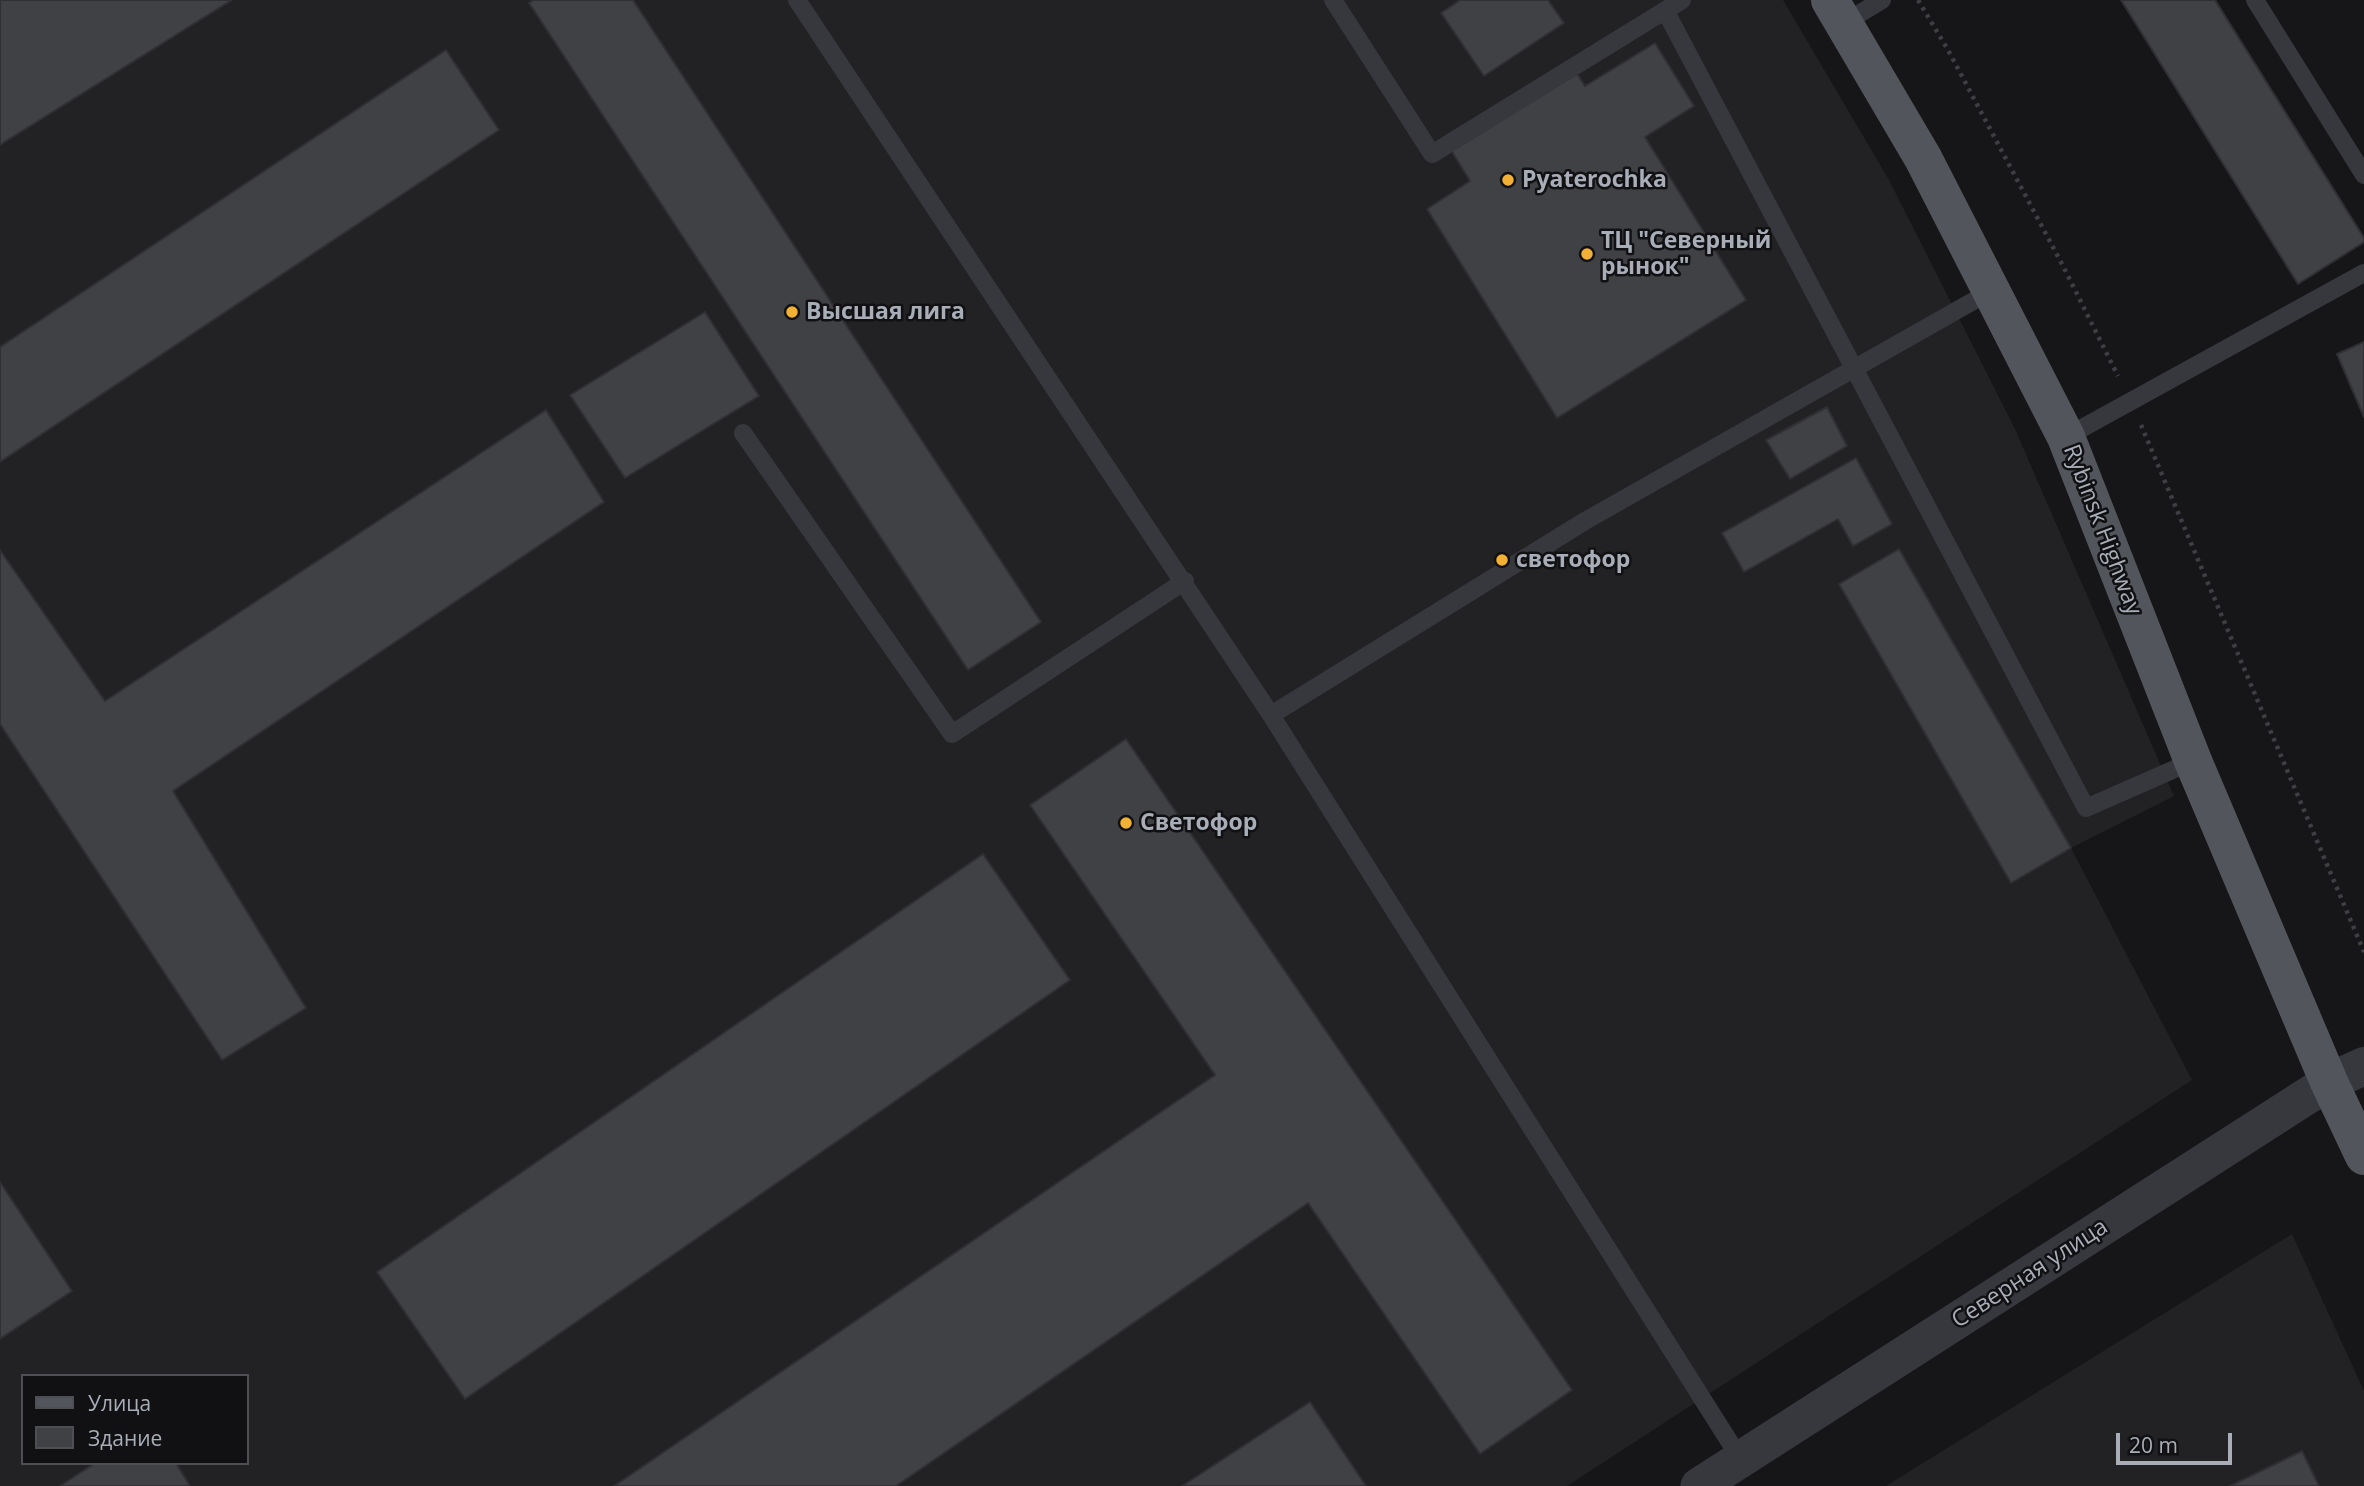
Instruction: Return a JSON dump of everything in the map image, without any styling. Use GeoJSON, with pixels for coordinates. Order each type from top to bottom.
{"type":"FeatureCollection","features":[{"type":"Feature","properties":{"kind":"main road","name":"Rybinsk Highway"},"geometry":{"type":"LineString","coordinates":[[1837,11],[1923,158],[2066,437],[2193,761],[2329,1082],[2364,1156]]}},
{"type":"Feature","properties":{"kind":"street","name":"Северная улица"},"geometry":{"type":"LineString","coordinates":[[1699,1486],[2329,1082],[2364,1066]]}},
{"type":"Feature","properties":{"kind":"lane"},"geometry":{"type":"LineString","coordinates":[[797,0],[1185,581],[1741,1460]]}},
{"type":"Feature","properties":{"kind":"lane"},"geometry":{"type":"LineString","coordinates":[[1333,0],[1432,154],[1682,0]]}},
{"type":"Feature","properties":{"kind":"lane"},"geometry":{"type":"LineString","coordinates":[[1837,11],[1882,0]]}},
{"type":"Feature","properties":{"kind":"lane"},"geometry":{"type":"LineString","coordinates":[[2255,0],[2364,175]]}},
{"type":"Feature","properties":{"kind":"lane"},"geometry":{"type":"LineString","coordinates":[[1666,12],[2085,808],[2193,761]]}},
{"type":"Feature","properties":{"kind":"lane"},"geometry":{"type":"LineString","coordinates":[[2066,437],[2364,273]]}},
{"type":"Feature","properties":{"kind":"lane"},"geometry":{"type":"LineString","coordinates":[[1271,715],[1574,528],[1991,291]]}},
{"type":"Feature","properties":{"kind":"lane"},"geometry":{"type":"LineString","coordinates":[[743,433],[952,734],[1185,581]]}},
{"type":"Feature","properties":{"kind":"path"},"geometry":{"type":"LineString","coordinates":[[1918,0],[1948,50],[2063,266],[2131,402],[2364,951]]}},
{"type":"Feature","properties":{"kind":"shaded area"},"geometry":{"type":"Polygon","coordinates":[[[0,0],[1783,0],[1889,180],[2015,429],[2174,796],[2071,848],[2192,1080],[1567,1486],[0,1486],[0,0]]]}},
{"type":"Feature","properties":{"kind":"shaded area"},"geometry":{"type":"Polygon","coordinates":[[[2292,1234],[2364,1391],[2364,1486],[1886,1486],[2292,1234]]]}},
{"type":"Feature","properties":{"kind":"building"},"geometry":{"type":"Polygon","coordinates":[[[0,0],[232,0],[0,145],[0,0]]]}},
{"type":"Feature","properties":{"kind":"building"},"geometry":{"type":"Polygon","coordinates":[[[533,0],[633,0],[1041,622],[968,670],[529,3],[533,0]]]}},
{"type":"Feature","properties":{"kind":"building"},"geometry":{"type":"Polygon","coordinates":[[[1460,0],[1548,0],[1564,23],[1484,76],[1441,13],[1460,0]]]}},
{"type":"Feature","properties":{"kind":"building"},"geometry":{"type":"Polygon","coordinates":[[[2121,0],[2215,0],[2364,242],[2298,284],[2121,0]]]}},
{"type":"Feature","properties":{"kind":"building","name":"ТЦ \"Северный рынок\""},"geometry":{"type":"Polygon","coordinates":[[[1655,43],[1694,106],[1645,137],[1746,300],[1557,418],[1427,209],[1470,181],[1451,150],[1576,72],[1585,86],[1655,43]]]}},
{"type":"Feature","properties":{"kind":"building"},"geometry":{"type":"Polygon","coordinates":[[[446,50],[499,130],[0,462],[0,347],[446,50]]]}},
{"type":"Feature","properties":{"kind":"building"},"geometry":{"type":"Polygon","coordinates":[[[705,312],[759,396],[625,478],[570,395],[705,312]]]}},
{"type":"Feature","properties":{"kind":"building"},"geometry":{"type":"Polygon","coordinates":[[[2364,342],[2364,417],[2337,354],[2364,342]]]}},
{"type":"Feature","properties":{"kind":"building"},"geometry":{"type":"Polygon","coordinates":[[[1827,407],[1847,446],[1790,479],[1766,440],[1827,407]]]}},
{"type":"Feature","properties":{"kind":"building"},"geometry":{"type":"Polygon","coordinates":[[[546,410],[604,502],[173,791],[306,1008],[222,1060],[0,724],[0,550],[105,701],[546,410]]]}},
{"type":"Feature","properties":{"kind":"building"},"geometry":{"type":"Polygon","coordinates":[[[1856,458],[1892,524],[1853,546],[1838,519],[1744,572],[1722,533],[1856,458]]]}},
{"type":"Feature","properties":{"kind":"building"},"geometry":{"type":"Polygon","coordinates":[[[1899,549],[2071,848],[2011,883],[1839,584],[1899,549]]]}},
{"type":"Feature","properties":{"kind":"building"},"geometry":{"type":"Polygon","coordinates":[[[1126,739],[1572,1390],[1480,1454],[1308,1203],[896,1486],[614,1486],[1215,1075],[1030,805],[1126,739]]]}},
{"type":"Feature","properties":{"kind":"building"},"geometry":{"type":"Polygon","coordinates":[[[983,854],[1070,980],[465,1399],[377,1272],[983,854]]]}},
{"type":"Feature","properties":{"kind":"building"},"geometry":{"type":"Polygon","coordinates":[[[0,1182],[72,1291],[0,1339],[0,1182]]]}},
{"type":"Feature","properties":{"kind":"building"},"geometry":{"type":"Polygon","coordinates":[[[1310,1402],[1366,1486],[1182,1486],[1310,1402]]]}},
{"type":"Feature","properties":{"kind":"building"},"geometry":{"type":"Polygon","coordinates":[[[2302,1451],[2319,1486],[2230,1486],[2302,1451]]]}},
{"type":"Feature","properties":{"kind":"building"},"geometry":{"type":"Polygon","coordinates":[[[92,1465],[177,1465],[190,1486],[60,1486],[92,1465]]]}},
{"type":"Feature","properties":{"kind":"place","name":"Pyaterochka"},"geometry":{"type":"Point","coordinates":[1508,180]}},
{"type":"Feature","properties":{"kind":"place","name":"ТЦ \"Северный рынок\""},"geometry":{"type":"Point","coordinates":[1587,254]}},
{"type":"Feature","properties":{"kind":"place","name":"Высшая лига"},"geometry":{"type":"Point","coordinates":[792,312]}},
{"type":"Feature","properties":{"kind":"place","name":"светофор"},"geometry":{"type":"Point","coordinates":[1502,560]}},
{"type":"Feature","properties":{"kind":"place","name":"Светофор"},"geometry":{"type":"Point","coordinates":[1126,823]}}]}
